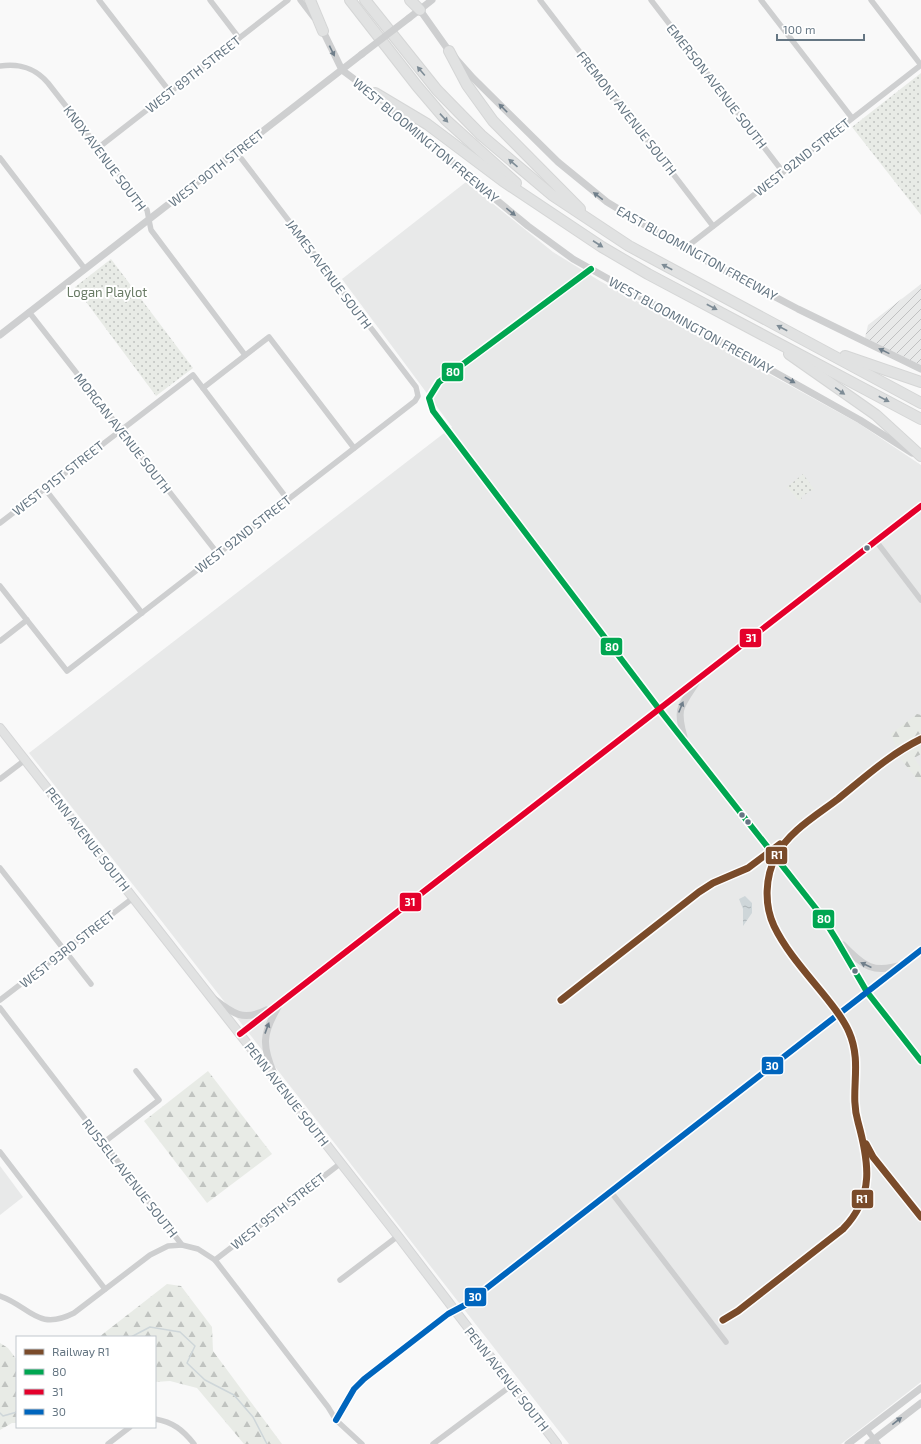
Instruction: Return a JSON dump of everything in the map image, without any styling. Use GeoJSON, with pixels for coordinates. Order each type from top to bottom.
{"type":"FeatureCollection","features":[{"type":"Feature","properties":{"kind":"highway"},"geometry":{"type":"LineString","coordinates":[[310,0],[323,31]]}},
{"type":"Feature","properties":{"kind":"highway"},"geometry":{"type":"LineString","coordinates":[[350,0],[416,86],[446,120],[474,147],[554,215]]}},
{"type":"Feature","properties":{"kind":"highway"},"geometry":{"type":"LineString","coordinates":[[365,0],[428,80],[481,135],[552,195],[629,246],[921,403]]}},
{"type":"Feature","properties":{"kind":"highway"},"geometry":{"type":"LineString","coordinates":[[410,0],[420,10]]}},
{"type":"Feature","properties":{"kind":"highway"},"geometry":{"type":"LineString","coordinates":[[449,51],[467,84],[493,121],[600,228]]}},
{"type":"Feature","properties":{"kind":"highway"},"geometry":{"type":"LineString","coordinates":[[375,93],[427,124],[503,181],[602,247],[648,274],[921,419]]}},
{"type":"Feature","properties":{"kind":"highway"},"geometry":{"type":"LineString","coordinates":[[751,328],[876,415],[921,457]]}},
{"type":"Feature","properties":{"kind":"highway"},"geometry":{"type":"LineString","coordinates":[[816,346],[921,382]]}},
{"type":"Feature","properties":{"kind":"main road","name":"PENN AVENUE SOUTH"},"geometry":{"type":"LineString","coordinates":[[0,728],[398,1236],[557,1444]]}},
{"type":"Feature","properties":{"kind":"street"},"geometry":{"type":"LineString","coordinates":[[99,0],[170,92]]}},
{"type":"Feature","properties":{"kind":"street"},"geometry":{"type":"LineString","coordinates":[[210,0],[239,38]]}},
{"type":"Feature","properties":{"kind":"street","name":"WEST 89TH STREET"},"geometry":{"type":"LineString","coordinates":[[98,148],[288,0]]}},
{"type":"Feature","properties":{"kind":"street"},"geometry":{"type":"LineString","coordinates":[[300,0],[323,31],[342,70]]}},
{"type":"Feature","properties":{"kind":"street","name":"WEST 90TH STREET"},"geometry":{"type":"LineString","coordinates":[[1,333],[237,153],[432,0]]}},
{"type":"Feature","properties":{"kind":"street","name":"FREMONT AVENUE SOUTH"},"geometry":{"type":"LineString","coordinates":[[540,0],[713,226]]}},
{"type":"Feature","properties":{"kind":"street","name":"EMERSON AVENUE SOUTH"},"geometry":{"type":"LineString","coordinates":[[651,0],[783,172]]}},
{"type":"Feature","properties":{"kind":"street"},"geometry":{"type":"LineString","coordinates":[[761,0],[852,118]]}},
{"type":"Feature","properties":{"kind":"street"},"geometry":{"type":"LineString","coordinates":[[871,0],[921,65]]}},
{"type":"Feature","properties":{"kind":"street","name":"EAST BLOOMINGTON FREEWAY"},"geometry":{"type":"LineString","coordinates":[[420,10],[449,51],[473,78],[582,183],[607,202],[684,248],[798,309],[921,369]]}},
{"type":"Feature","properties":{"kind":"street","name":"KNOX AVENUE SOUTH"},"geometry":{"type":"LineString","coordinates":[[0,66],[17,65],[26,67],[42,76],[147,210],[151,230],[245,355]]}},
{"type":"Feature","properties":{"kind":"street","name":"WEST 92ND STREET"},"geometry":{"type":"LineString","coordinates":[[684,248],[921,65]]}},
{"type":"Feature","properties":{"kind":"street","name":"WEST BLOOMINGTON FREEWAY"},"geometry":{"type":"LineString","coordinates":[[342,70],[375,93],[448,159],[528,226],[573,259],[860,420],[921,457]]}},
{"type":"Feature","properties":{"kind":"street","name":"JAMES AVENUE SOUTH"},"geometry":{"type":"LineString","coordinates":[[237,153],[416,387],[418,396]]}},
{"type":"Feature","properties":{"kind":"street"},"geometry":{"type":"LineString","coordinates":[[0,158],[85,269]]}},
{"type":"Feature","properties":{"kind":"street"},"geometry":{"type":"LineString","coordinates":[[591,269],[439,382],[429,398],[434,414],[659,709],[821,915],[867,992],[921,1061]]}},
{"type":"Feature","properties":{"kind":"street","name":"MORGAN AVENUE SOUTH"},"geometry":{"type":"LineString","coordinates":[[29,312],[218,554]]}},
{"type":"Feature","properties":{"kind":"street"},"geometry":{"type":"LineString","coordinates":[[288,500],[203,388],[269,337],[354,448]]}},
{"type":"Feature","properties":{"kind":"street","name":"WEST 91ST STREET"},"geometry":{"type":"LineString","coordinates":[[0,523],[192,375],[203,388]]}},
{"type":"Feature","properties":{"kind":"street","name":"WEST 92ND STREET"},"geometry":{"type":"LineString","coordinates":[[27,620],[67,671],[414,402],[418,396]]}},
{"type":"Feature","properties":{"kind":"street"},"geometry":{"type":"LineString","coordinates":[[45,489],[142,613]]}},
{"type":"Feature","properties":{"kind":"street"},"geometry":{"type":"LineString","coordinates":[[240,1034],[921,506]]}},
{"type":"Feature","properties":{"kind":"street"},"geometry":{"type":"LineString","coordinates":[[876,541],[921,600]]}},
{"type":"Feature","properties":{"kind":"street"},"geometry":{"type":"LineString","coordinates":[[0,586],[27,620],[0,641]]}},
{"type":"Feature","properties":{"kind":"street"},"geometry":{"type":"LineString","coordinates":[[685,741],[679,720],[679,711],[700,677]]}},
{"type":"Feature","properties":{"kind":"street"},"geometry":{"type":"LineString","coordinates":[[0,779],[25,760]]}},
{"type":"Feature","properties":{"kind":"street"},"geometry":{"type":"LineString","coordinates":[[0,868],[91,984]]}},
{"type":"Feature","properties":{"kind":"street","name":"WEST 93RD STREET"},"geometry":{"type":"LineString","coordinates":[[0,1000],[133,898]]}},
{"type":"Feature","properties":{"kind":"street"},"geometry":{"type":"LineString","coordinates":[[836,938],[859,962],[872,968],[890,969],[903,964]]}},
{"type":"Feature","properties":{"kind":"street"},"geometry":{"type":"LineString","coordinates":[[336,1420],[354,1389],[364,1379],[448,1314],[465,1305],[921,950]]}},
{"type":"Feature","properties":{"kind":"street"},"geometry":{"type":"LineString","coordinates":[[212,997],[229,1010],[243,1016],[257,1014],[280,1003]]}},
{"type":"Feature","properties":{"kind":"street"},"geometry":{"type":"LineString","coordinates":[[275,1078],[265,1051],[265,1035],[270,1020],[280,1003]]}},
{"type":"Feature","properties":{"kind":"street","name":"RUSSELL AVENUE SOUTH"},"geometry":{"type":"LineString","coordinates":[[0,1008],[182,1245],[198,1249],[215,1260],[324,1401],[336,1420],[362,1444]]}},
{"type":"Feature","properties":{"kind":"street"},"geometry":{"type":"LineString","coordinates":[[103,1143],[159,1100],[136,1071]]}},
{"type":"Feature","properties":{"kind":"street"},"geometry":{"type":"LineString","coordinates":[[0,1152],[105,1289]]}},
{"type":"Feature","properties":{"kind":"street","name":"WEST 95TH STREET"},"geometry":{"type":"LineString","coordinates":[[215,1260],[341,1163]]}},
{"type":"Feature","properties":{"kind":"street"},"geometry":{"type":"LineString","coordinates":[[611,1192],[726,1342]]}},
{"type":"Feature","properties":{"kind":"street"},"geometry":{"type":"LineString","coordinates":[[340,1280],[398,1236]]}},
{"type":"Feature","properties":{"kind":"street"},"geometry":{"type":"LineString","coordinates":[[0,1296],[36,1317],[56,1320],[74,1313],[159,1250],[168,1246],[182,1245]]}},
{"type":"Feature","properties":{"kind":"street"},"geometry":{"type":"LineString","coordinates":[[433,1444],[512,1385]]}},
{"type":"Feature","properties":{"kind":"street"},"geometry":{"type":"LineString","coordinates":[[848,1444],[921,1388]]}},
{"type":"Feature","properties":{"kind":"street"},"geometry":{"type":"LineString","coordinates":[[868,1444],[876,1442],[921,1403]]}},
{"type":"Feature","properties":{"kind":"street"},"geometry":{"type":"LineString","coordinates":[[156,1419],[173,1424],[181,1429],[194,1444]]}},
{"type":"Feature","properties":{"kind":"street"},"geometry":{"type":"LineString","coordinates":[[108,1444],[129,1428]]}},
{"type":"Feature","properties":{"kind":"street"},"geometry":{"type":"LineString","coordinates":[[867,1430],[876,1442]]}},
{"type":"Feature","properties":{"kind":"shaded area"},"geometry":{"type":"Polygon","coordinates":[[[466,182],[553,252],[600,281],[858,423],[921,465],[921,1382],[841,1444],[569,1444],[29,753],[452,427],[342,279],[466,182]]]}},
{"type":"Feature","properties":{"kind":"shaded area"},"geometry":{"type":"Polygon","coordinates":[[[921,284],[921,365],[865,338],[868,325],[921,284]]]}},
{"type":"Feature","properties":{"kind":"shaded area"},"geometry":{"type":"Polygon","coordinates":[[[0,1166],[23,1197],[0,1215],[0,1166]]]}},
{"type":"Feature","properties":{"kind":"green space"},"geometry":{"type":"Polygon","coordinates":[[[921,73],[921,215],[852,127],[921,73]]]}},
{"type":"Feature","properties":{"kind":"green space","name":"Logan Playlot"},"geometry":{"type":"Polygon","coordinates":[[[111,259],[193,368],[156,396],[75,287],[111,259]]]}},
{"type":"Feature","properties":{"kind":"green space"},"geometry":{"type":"Polygon","coordinates":[[[803,474],[814,489],[801,497],[802,499],[799,501],[787,487],[803,474]]]}},
{"type":"Feature","properties":{"kind":"green space"},"geometry":{"type":"Polygon","coordinates":[[[917,714],[921,715],[921,754],[914,758],[921,768],[921,784],[899,757],[891,734],[917,714]]]}},
{"type":"Feature","properties":{"kind":"green space"},"geometry":{"type":"Polygon","coordinates":[[[208,1071],[272,1154],[207,1203],[144,1121],[208,1071]]]}},
{"type":"Feature","properties":{"kind":"green space"},"geometry":{"type":"Polygon","coordinates":[[[167,1284],[181,1286],[212,1327],[213,1351],[282,1444],[244,1444],[197,1388],[170,1381],[156,1382],[156,1336],[100,1336],[167,1284]]]}},
{"type":"Feature","properties":{"kind":"green space"},"geometry":{"type":"Polygon","coordinates":[[[0,1343],[8,1348],[16,1359],[16,1423],[12,1423],[0,1430],[0,1343]]]}},
{"type":"Feature","properties":{"kind":"water"},"geometry":{"type":"Polygon","coordinates":[[[745,896],[752,903],[752,913],[743,926],[743,909],[739,899],[745,896]]]}},
{"type":"Feature","properties":{"kind":"waterway"},"geometry":{"type":"LineString","coordinates":[[133,1336],[150,1327],[180,1332],[195,1346],[187,1363],[205,1380],[234,1395],[253,1417],[267,1444]]}},
{"type":"Feature","properties":{"kind":"waterway"},"geometry":{"type":"LineString","coordinates":[[0,1413],[3,1416],[16,1412]]}},
{"type":"Feature","properties":{"kind":"rail line","name":"R1"},"geometry":{"type":"LineString","coordinates":[[723,1320],[738,1311],[843,1229],[853,1217],[860,1204],[865,1191],[867,1178],[865,1151],[856,1111],[856,1067],[853,1044],[849,1032],[840,1015],[785,946],[774,926],[767,900],[768,882],[772,864],[781,847],[804,824],[888,759],[921,739]]}},
{"type":"Feature","properties":{"kind":"rail line","name":"R1"},"geometry":{"type":"LineString","coordinates":[[561,1000],[699,892],[713,883],[748,868],[780,844]]}},
{"type":"Feature","properties":{"kind":"rail line","name":"R1"},"geometry":{"type":"LineString","coordinates":[[866,1144],[873,1157],[921,1217]]}},
{"type":"Feature","properties":{"kind":"transit line","name":"80"},"geometry":{"type":"LineString","coordinates":[[591,269],[439,382],[429,398],[433,411],[659,709],[821,915],[867,992],[921,1061]]}},
{"type":"Feature","properties":{"kind":"transit line","name":"31"},"geometry":{"type":"LineString","coordinates":[[240,1034],[921,506]]}},
{"type":"Feature","properties":{"kind":"transit line","name":"30"},"geometry":{"type":"LineString","coordinates":[[336,1420],[354,1389],[364,1379],[448,1314],[465,1305],[921,950]]}}]}
